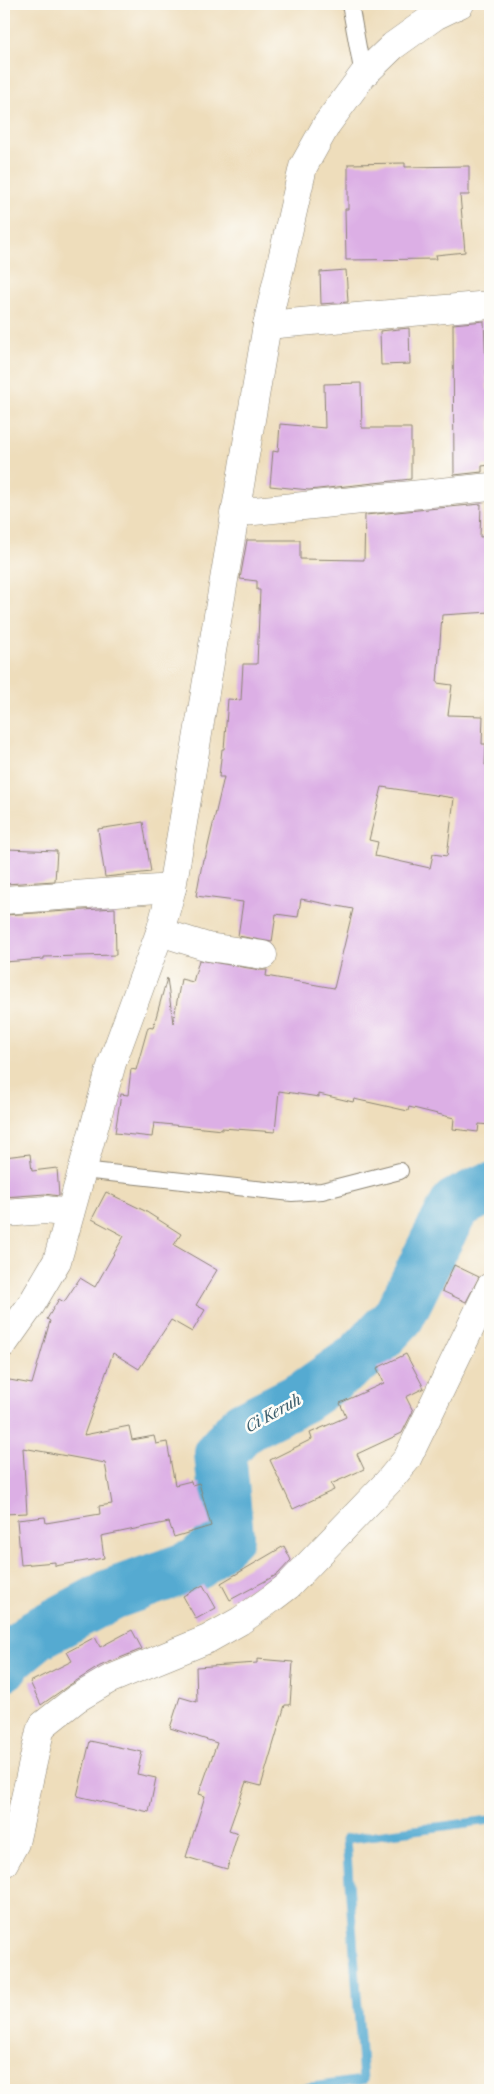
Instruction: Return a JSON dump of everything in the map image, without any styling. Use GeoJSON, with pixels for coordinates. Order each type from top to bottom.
{"type":"FeatureCollection","features":[{"type":"Feature","properties":{"kind":"street"},"geometry":{"type":"LineString","coordinates":[[4,1344],[32,1305],[56,1261],[58,1211],[83,1170],[112,1063],[160,932],[160,889],[234,513],[267,325],[303,167],[327,124],[363,74],[400,41],[435,16],[460,4]]}},
{"type":"Feature","properties":{"kind":"street"},"geometry":{"type":"LineString","coordinates":[[267,325],[490,304]]}},
{"type":"Feature","properties":{"kind":"street"},"geometry":{"type":"LineString","coordinates":[[234,513],[490,487]]}},
{"type":"Feature","properties":{"kind":"street"},"geometry":{"type":"LineString","coordinates":[[4,900],[160,889]]}},
{"type":"Feature","properties":{"kind":"street"},"geometry":{"type":"LineString","coordinates":[[160,932],[208,947],[263,955]]}},
{"type":"Feature","properties":{"kind":"street"},"geometry":{"type":"LineString","coordinates":[[4,1213],[58,1211]]}},
{"type":"Feature","properties":{"kind":"street"},"geometry":{"type":"LineString","coordinates":[[4,1863],[15,1843],[40,1730],[43,1725],[76,1699],[108,1680],[208,1639],[240,1621],[288,1586],[388,1482],[407,1459],[490,1287]]}},
{"type":"Feature","properties":{"kind":"lane"},"geometry":{"type":"LineString","coordinates":[[350,4],[363,74]]}},
{"type":"Feature","properties":{"kind":"lane"},"geometry":{"type":"LineString","coordinates":[[83,1170],[292,1193],[322,1191],[400,1171]]}},
{"type":"Feature","properties":{"kind":"building"},"geometry":{"type":"Polygon","coordinates":[[[405,163],[405,167],[469,166],[469,195],[460,195],[465,252],[436,255],[437,259],[346,260],[345,209],[348,209],[348,164],[405,163]]]}},
{"type":"Feature","properties":{"kind":"building"},"geometry":{"type":"Polygon","coordinates":[[[346,270],[348,302],[321,304],[320,272],[346,270]]]}},
{"type":"Feature","properties":{"kind":"building"},"geometry":{"type":"Polygon","coordinates":[[[484,321],[487,390],[490,390],[490,465],[482,466],[482,472],[454,475],[453,324],[484,321]]]}},
{"type":"Feature","properties":{"kind":"building"},"geometry":{"type":"Polygon","coordinates":[[[409,328],[410,364],[381,365],[380,331],[409,328]]]}},
{"type":"Feature","properties":{"kind":"building"},"geometry":{"type":"Polygon","coordinates":[[[361,383],[362,428],[411,428],[411,479],[309,490],[270,486],[273,451],[278,452],[280,424],[325,428],[324,384],[361,383]]]}},
{"type":"Feature","properties":{"kind":"building"},"geometry":{"type":"Polygon","coordinates":[[[481,504],[480,537],[490,536],[490,612],[442,615],[437,683],[452,685],[448,715],[483,716],[482,744],[486,744],[485,765],[488,766],[486,796],[490,796],[490,1125],[479,1124],[478,1132],[453,1129],[454,1118],[409,1107],[408,1111],[354,1099],[353,1102],[319,1094],[319,1097],[279,1091],[275,1132],[222,1128],[222,1130],[154,1123],[152,1137],[115,1133],[121,1094],[128,1095],[131,1069],[136,1070],[148,1027],[153,1028],[167,978],[173,1023],[181,979],[193,982],[199,960],[267,970],[266,976],[334,988],[353,909],[301,899],[298,917],[276,914],[272,942],[238,936],[243,902],[196,896],[203,859],[205,859],[224,777],[219,777],[222,749],[224,749],[228,699],[241,700],[243,664],[257,664],[260,590],[257,590],[257,581],[240,579],[247,540],[300,540],[300,559],[364,560],[365,515],[481,504]],[[382,787],[369,840],[378,842],[375,856],[430,868],[433,854],[447,856],[454,798],[382,787]]]}},
{"type":"Feature","properties":{"kind":"building"},"geometry":{"type":"Polygon","coordinates":[[[143,822],[151,872],[105,877],[98,829],[143,822]]]}},
{"type":"Feature","properties":{"kind":"building"},"geometry":{"type":"Polygon","coordinates":[[[7,849],[57,851],[55,881],[5,884],[7,849]]]}},
{"type":"Feature","properties":{"kind":"building"},"geometry":{"type":"Polygon","coordinates":[[[115,908],[116,955],[44,957],[44,959],[4,962],[4,915],[115,908]]]}},
{"type":"Feature","properties":{"kind":"building"},"geometry":{"type":"Polygon","coordinates":[[[30,1154],[32,1171],[57,1168],[59,1196],[45,1194],[4,1197],[4,1157],[30,1154]]]}},
{"type":"Feature","properties":{"kind":"building"},"geometry":{"type":"Polygon","coordinates":[[[106,1192],[145,1211],[181,1234],[174,1245],[217,1270],[196,1305],[205,1310],[192,1332],[171,1320],[139,1369],[113,1353],[84,1435],[129,1426],[132,1440],[154,1436],[156,1444],[167,1442],[175,1485],[191,1481],[192,1485],[199,1483],[211,1526],[174,1537],[169,1522],[101,1536],[104,1558],[55,1566],[55,1562],[21,1565],[17,1520],[45,1517],[46,1523],[100,1514],[99,1506],[112,1504],[105,1463],[23,1448],[27,1513],[4,1514],[4,1379],[32,1384],[50,1321],[47,1319],[59,1299],[64,1302],[80,1278],[95,1287],[124,1236],[92,1219],[106,1192]]]}},
{"type":"Feature","properties":{"kind":"building"},"geometry":{"type":"Polygon","coordinates":[[[454,1265],[479,1277],[466,1302],[442,1291],[454,1265]]]}},
{"type":"Feature","properties":{"kind":"building"},"geometry":{"type":"Polygon","coordinates":[[[406,1354],[424,1388],[406,1397],[413,1411],[402,1433],[357,1454],[364,1469],[331,1484],[334,1490],[293,1509],[270,1460],[312,1439],[310,1433],[346,1417],[340,1403],[384,1383],[377,1368],[406,1354]]]}},
{"type":"Feature","properties":{"kind":"building"},"geometry":{"type":"Polygon","coordinates":[[[284,1546],[291,1560],[278,1574],[230,1600],[221,1583],[284,1546]]]}},
{"type":"Feature","properties":{"kind":"building"},"geometry":{"type":"Polygon","coordinates":[[[203,1585],[216,1608],[196,1619],[183,1596],[203,1585]]]}},
{"type":"Feature","properties":{"kind":"building"},"geometry":{"type":"Polygon","coordinates":[[[132,1630],[142,1649],[100,1666],[41,1705],[30,1682],[72,1661],[67,1652],[95,1637],[100,1647],[132,1630]]]}},
{"type":"Feature","properties":{"kind":"building"},"geometry":{"type":"Polygon","coordinates":[[[257,1659],[293,1662],[290,1705],[285,1705],[261,1786],[246,1782],[229,1830],[238,1833],[227,1869],[186,1857],[205,1796],[199,1794],[217,1743],[170,1728],[180,1697],[197,1702],[196,1667],[257,1663],[257,1659]]]}},
{"type":"Feature","properties":{"kind":"building"},"geometry":{"type":"Polygon","coordinates":[[[90,1741],[142,1752],[137,1774],[156,1778],[149,1812],[77,1796],[90,1741]]]}},
{"type":"Feature","properties":{"kind":"waterway","name":"Ci Keruh"},"geometry":{"type":"LineString","coordinates":[[4,1665],[7,1659],[37,1634],[112,1594],[197,1564],[228,1536],[220,1453],[243,1427],[303,1397],[359,1358],[399,1316],[456,1204],[484,1190],[490,1189]]}},
{"type":"Feature","properties":{"kind":"waterway"},"geometry":{"type":"LineString","coordinates":[[290,2090],[363,2080],[346,1839],[490,1820]]}}]}
